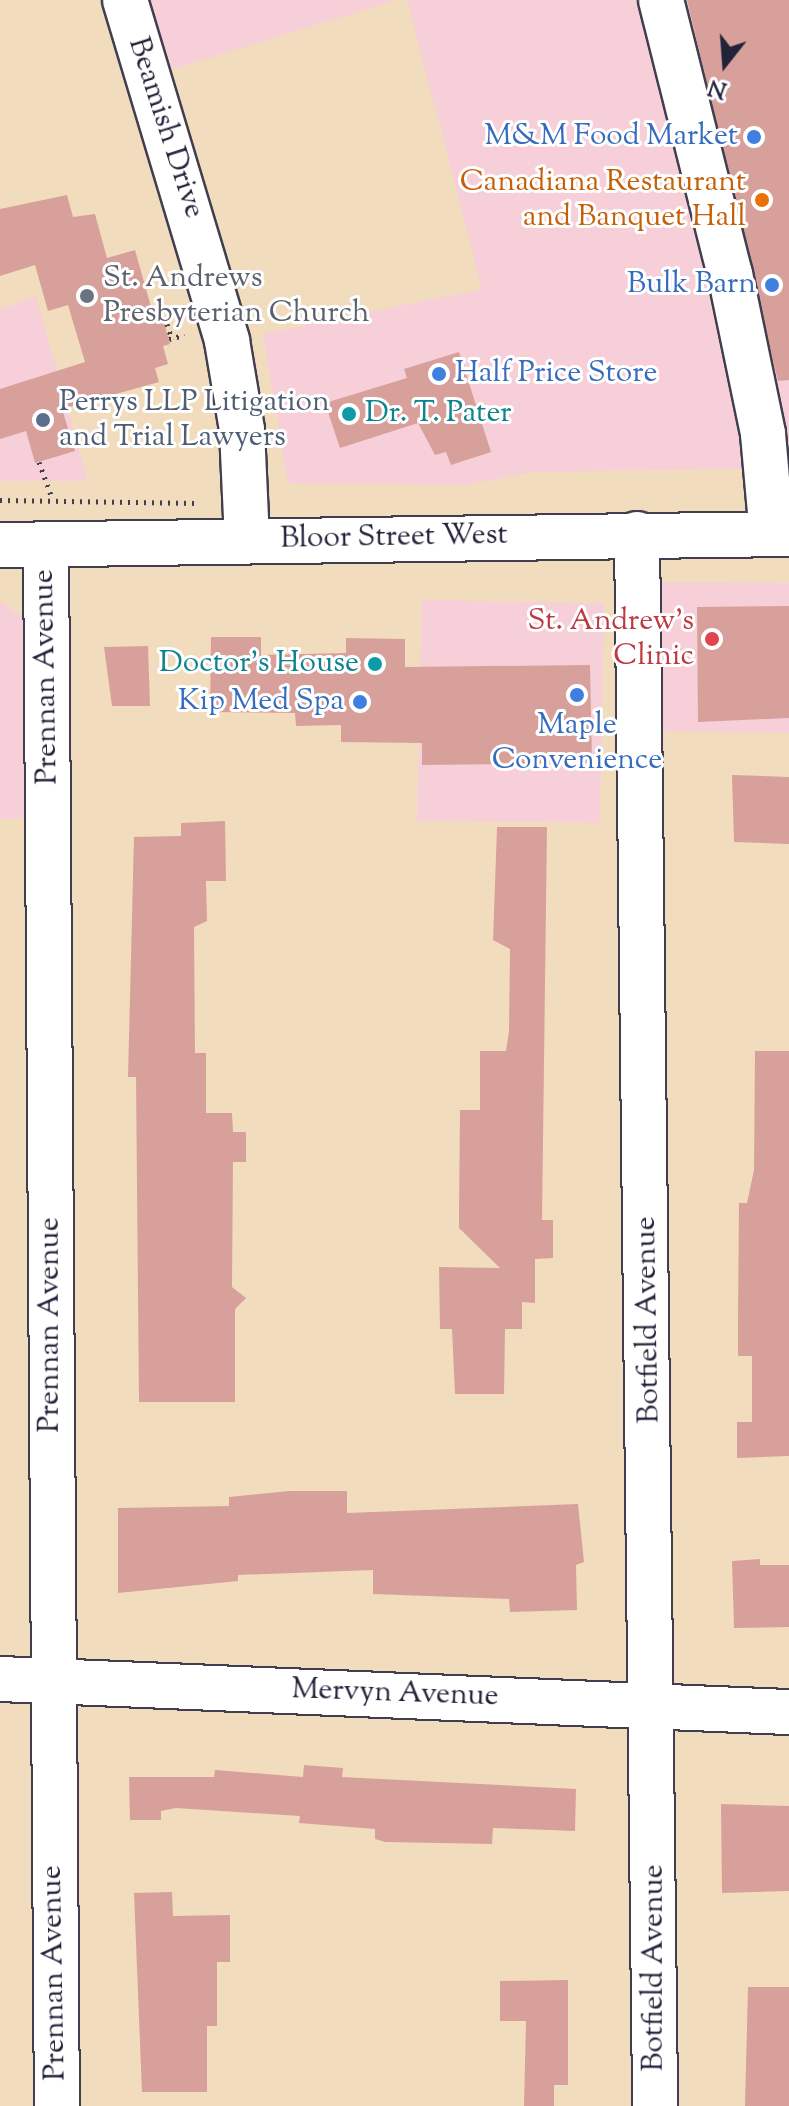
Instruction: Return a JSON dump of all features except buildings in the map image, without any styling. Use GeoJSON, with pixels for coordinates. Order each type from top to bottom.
{"type":"FeatureCollection","features":[{"type":"Feature","properties":{"kind":"street","name":"Beamish Drive"},"geometry":{"type":"LineString","coordinates":[[125,0],[227,341],[242,430],[247,541]]}},
{"type":"Feature","properties":{"kind":"street"},"geometry":{"type":"LineString","coordinates":[[661,0],[730,274],[780,534]]}},
{"type":"Feature","properties":{"kind":"street","name":"Botfield Avenue"},"geometry":{"type":"LineString","coordinates":[[637,534],[654,1705],[655,2106]]}},
{"type":"Feature","properties":{"kind":"street","name":"Bloor Street West"},"geometry":{"type":"LineString","coordinates":[[0,545],[780,534]]}},
{"type":"Feature","properties":{"kind":"street","name":"Prennan Avenue"},"geometry":{"type":"LineString","coordinates":[[46,545],[57,2106]]}},
{"type":"Feature","properties":{"kind":"street","name":"Mervyn Avenue"},"geometry":{"type":"LineString","coordinates":[[0,1679],[789,1712]]}},
{"type":"Feature","properties":{"kind":"path"},"geometry":{"type":"LineString","coordinates":[[167,324],[172,338]]}},
{"type":"Feature","properties":{"kind":"path"},"geometry":{"type":"LineString","coordinates":[[39,462],[52,497]]}},
{"type":"Feature","properties":{"kind":"shaded area"},"geometry":{"type":"Polygon","coordinates":[[[147,0],[397,0],[170,70],[147,0]]]}},
{"type":"Feature","properties":{"kind":"shaded area"},"geometry":{"type":"Polygon","coordinates":[[[407,0],[789,0],[789,468],[534,472],[463,485],[288,483],[263,334],[482,289],[407,0]]]}},
{"type":"Feature","properties":{"kind":"shaded area"},"geometry":{"type":"Polygon","coordinates":[[[36,296],[88,481],[0,481],[0,310],[36,296]]]}},
{"type":"Feature","properties":{"kind":"shaded area"},"geometry":{"type":"Polygon","coordinates":[[[662,582],[789,583],[789,733],[661,731],[662,582]]]}},
{"type":"Feature","properties":{"kind":"shaded area"},"geometry":{"type":"Polygon","coordinates":[[[422,600],[604,603],[600,823],[417,821],[422,600]]]}},
{"type":"Feature","properties":{"kind":"shaded area"},"geometry":{"type":"Polygon","coordinates":[[[0,601],[29,621],[29,819],[0,819],[0,601]]]}},
{"type":"Feature","properties":{"kind":"place","name":"M&M Food Market"},"geometry":{"type":"Point","coordinates":[754,137]}},
{"type":"Feature","properties":{"kind":"place","name":"Canadiana Restaurant and Banquet Hall"},"geometry":{"type":"Point","coordinates":[762,200]}},
{"type":"Feature","properties":{"kind":"place","name":"Bulk Barn"},"geometry":{"type":"Point","coordinates":[772,285]}},
{"type":"Feature","properties":{"kind":"place","name":"St. Andrews Presbyterian Church"},"geometry":{"type":"Point","coordinates":[87,296]}},
{"type":"Feature","properties":{"kind":"place","name":"Half Price Store"},"geometry":{"type":"Point","coordinates":[439,374]}},
{"type":"Feature","properties":{"kind":"place","name":"Dr. T. Pater"},"geometry":{"type":"Point","coordinates":[349,414]}},
{"type":"Feature","properties":{"kind":"place","name":"Perrys LLP Litigation and Trial Lawyers"},"geometry":{"type":"Point","coordinates":[43,420]}},
{"type":"Feature","properties":{"kind":"place","name":"St. Andrew's Clinic"},"geometry":{"type":"Point","coordinates":[712,639]}},
{"type":"Feature","properties":{"kind":"place","name":"Doctor’s House"},"geometry":{"type":"Point","coordinates":[375,664]}},
{"type":"Feature","properties":{"kind":"place","name":"Maple Convenience"},"geometry":{"type":"Point","coordinates":[577,695]}},
{"type":"Feature","properties":{"kind":"place","name":"Kip Med Spa"},"geometry":{"type":"Point","coordinates":[360,702]}}]}
